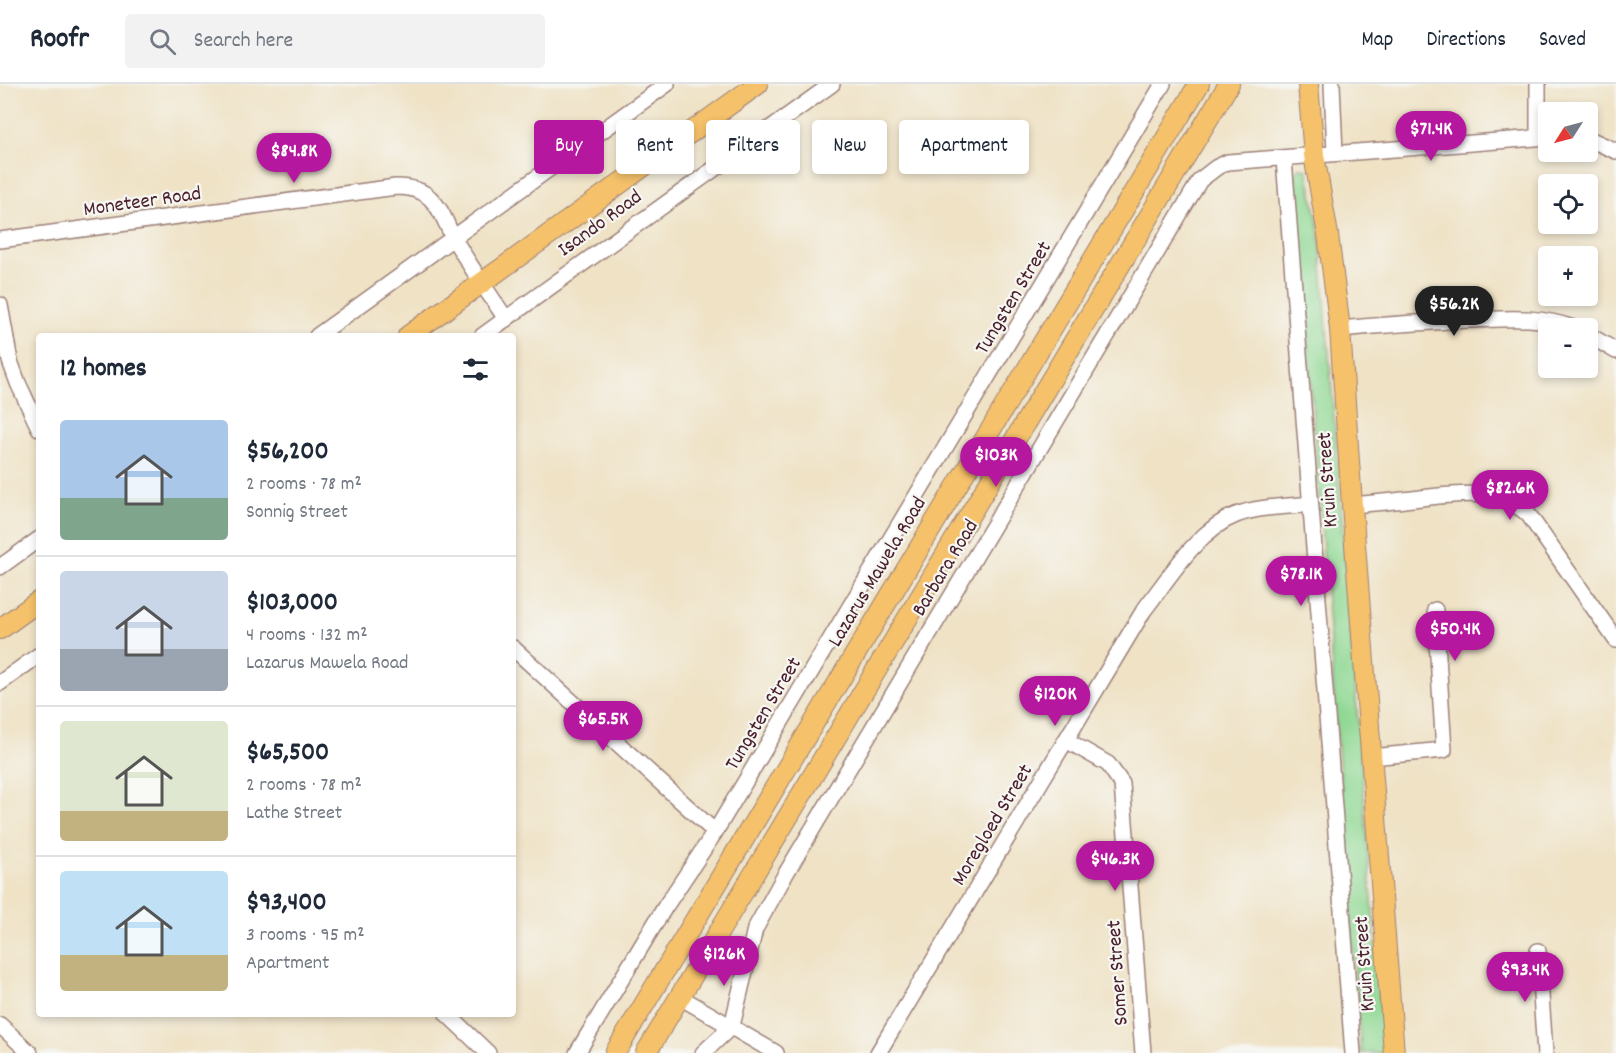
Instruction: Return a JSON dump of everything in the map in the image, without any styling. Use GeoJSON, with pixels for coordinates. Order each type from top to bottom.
{"type":"FeatureCollection","features":[{"type":"Feature","properties":{"kind":"main road","name":"Isando Road"},"geometry":{"type":"LineString","coordinates":[[412,333],[758,84]]}},
{"type":"Feature","properties":{"kind":"main road","name":"Lazarus Mawela Road"},"geometry":{"type":"LineString","coordinates":[[615,1053],[1199,84]]}},
{"type":"Feature","properties":{"kind":"main road"},"geometry":{"type":"LineString","coordinates":[[646,1053],[1228,84]]}},
{"type":"Feature","properties":{"kind":"main road"},"geometry":{"type":"LineString","coordinates":[[1300,84],[1309,93]]}},
{"type":"Feature","properties":{"kind":"main road","name":"Kruin Street"},"geometry":{"type":"LineString","coordinates":[[1309,93],[1314,155],[1328,235],[1340,329],[1394,1053]]}},
{"type":"Feature","properties":{"kind":"main road"},"geometry":{"type":"LineString","coordinates":[[0,629],[36,603]]}},
{"type":"Feature","properties":{"kind":"main road"},"geometry":{"type":"LineString","coordinates":[[615,1053],[651,1012],[680,997]]}},
{"type":"Feature","properties":{"kind":"street"},"geometry":{"type":"LineString","coordinates":[[321,333],[667,84]]}},
{"type":"Feature","properties":{"kind":"street","name":"Isando Road"},"geometry":{"type":"LineString","coordinates":[[486,333],[832,84]]}},
{"type":"Feature","properties":{"kind":"street","name":"Tungsten Street"},"geometry":{"type":"LineString","coordinates":[[577,1053],[665,907],[715,832],[1163,84]]}},
{"type":"Feature","properties":{"kind":"street"},"geometry":{"type":"LineString","coordinates":[[1332,84],[1335,153]]}},
{"type":"Feature","properties":{"kind":"street"},"geometry":{"type":"LineString","coordinates":[[1538,84],[1540,102]]}},
{"type":"Feature","properties":{"kind":"street","name":"Barbara Road"},"geometry":{"type":"LineString","coordinates":[[732,1026],[751,940],[770,901],[1200,180],[1228,162],[1538,137]]}},
{"type":"Feature","properties":{"kind":"street"},"geometry":{"type":"LineString","coordinates":[[1598,143],[1616,151]]}},
{"type":"Feature","properties":{"kind":"street","name":"Kruin Street"},"geometry":{"type":"LineString","coordinates":[[1284,159],[1353,1053]]}},
{"type":"Feature","properties":{"kind":"street","name":"Moneteer Road"},"geometry":{"type":"LineString","coordinates":[[0,240],[396,187],[420,190],[430,197],[439,209],[453,237],[506,319]]}},
{"type":"Feature","properties":{"kind":"street"},"geometry":{"type":"LineString","coordinates":[[0,305],[10,361],[36,422]]}},
{"type":"Feature","properties":{"kind":"street"},"geometry":{"type":"LineString","coordinates":[[1340,329],[1427,322],[1520,318],[1538,320]]}},
{"type":"Feature","properties":{"kind":"street"},"geometry":{"type":"LineString","coordinates":[[1598,340],[1616,351]]}},
{"type":"Feature","properties":{"kind":"street"},"geometry":{"type":"LineString","coordinates":[[1352,506],[1465,494],[1492,496],[1510,501],[1528,514],[1616,640]]}},
{"type":"Feature","properties":{"kind":"street","name":"Moregloed Street"},"geometry":{"type":"LineString","coordinates":[[878,1053],[1144,610],[1201,539],[1215,526],[1242,513],[1310,504]]}},
{"type":"Feature","properties":{"kind":"street"},"geometry":{"type":"LineString","coordinates":[[0,567],[36,541]]}},
{"type":"Feature","properties":{"kind":"street"},"geometry":{"type":"LineString","coordinates":[[1371,757],[1444,750],[1435,609]]}},
{"type":"Feature","properties":{"kind":"street"},"geometry":{"type":"LineString","coordinates":[[516,651],[715,832]]}},
{"type":"Feature","properties":{"kind":"street"},"geometry":{"type":"LineString","coordinates":[[0,683],[36,657]]}},
{"type":"Feature","properties":{"kind":"street","name":"Somer Street"},"geometry":{"type":"LineString","coordinates":[[1066,740],[1108,764],[1122,784],[1143,1053]]}},
{"type":"Feature","properties":{"kind":"street"},"geometry":{"type":"LineString","coordinates":[[1538,951],[1545,1053]]}},
{"type":"Feature","properties":{"kind":"street"},"geometry":{"type":"LineString","coordinates":[[680,997],[776,1053]]}},
{"type":"Feature","properties":{"kind":"street"},"geometry":{"type":"LineString","coordinates":[[450,1017],[488,1053]]}},
{"type":"Feature","properties":{"kind":"street"},"geometry":{"type":"LineString","coordinates":[[0,1025],[30,1053]]}},
{"type":"Feature","properties":{"kind":"street"},"geometry":{"type":"LineString","coordinates":[[704,1053],[732,1026]]}},
{"type":"Feature","properties":{"kind":"green space"},"geometry":{"type":"Polygon","coordinates":[[[1299,168],[1307,169],[1319,228],[1384,1053],[1361,1053],[1296,190],[1295,172],[1299,168]]]}}]}
